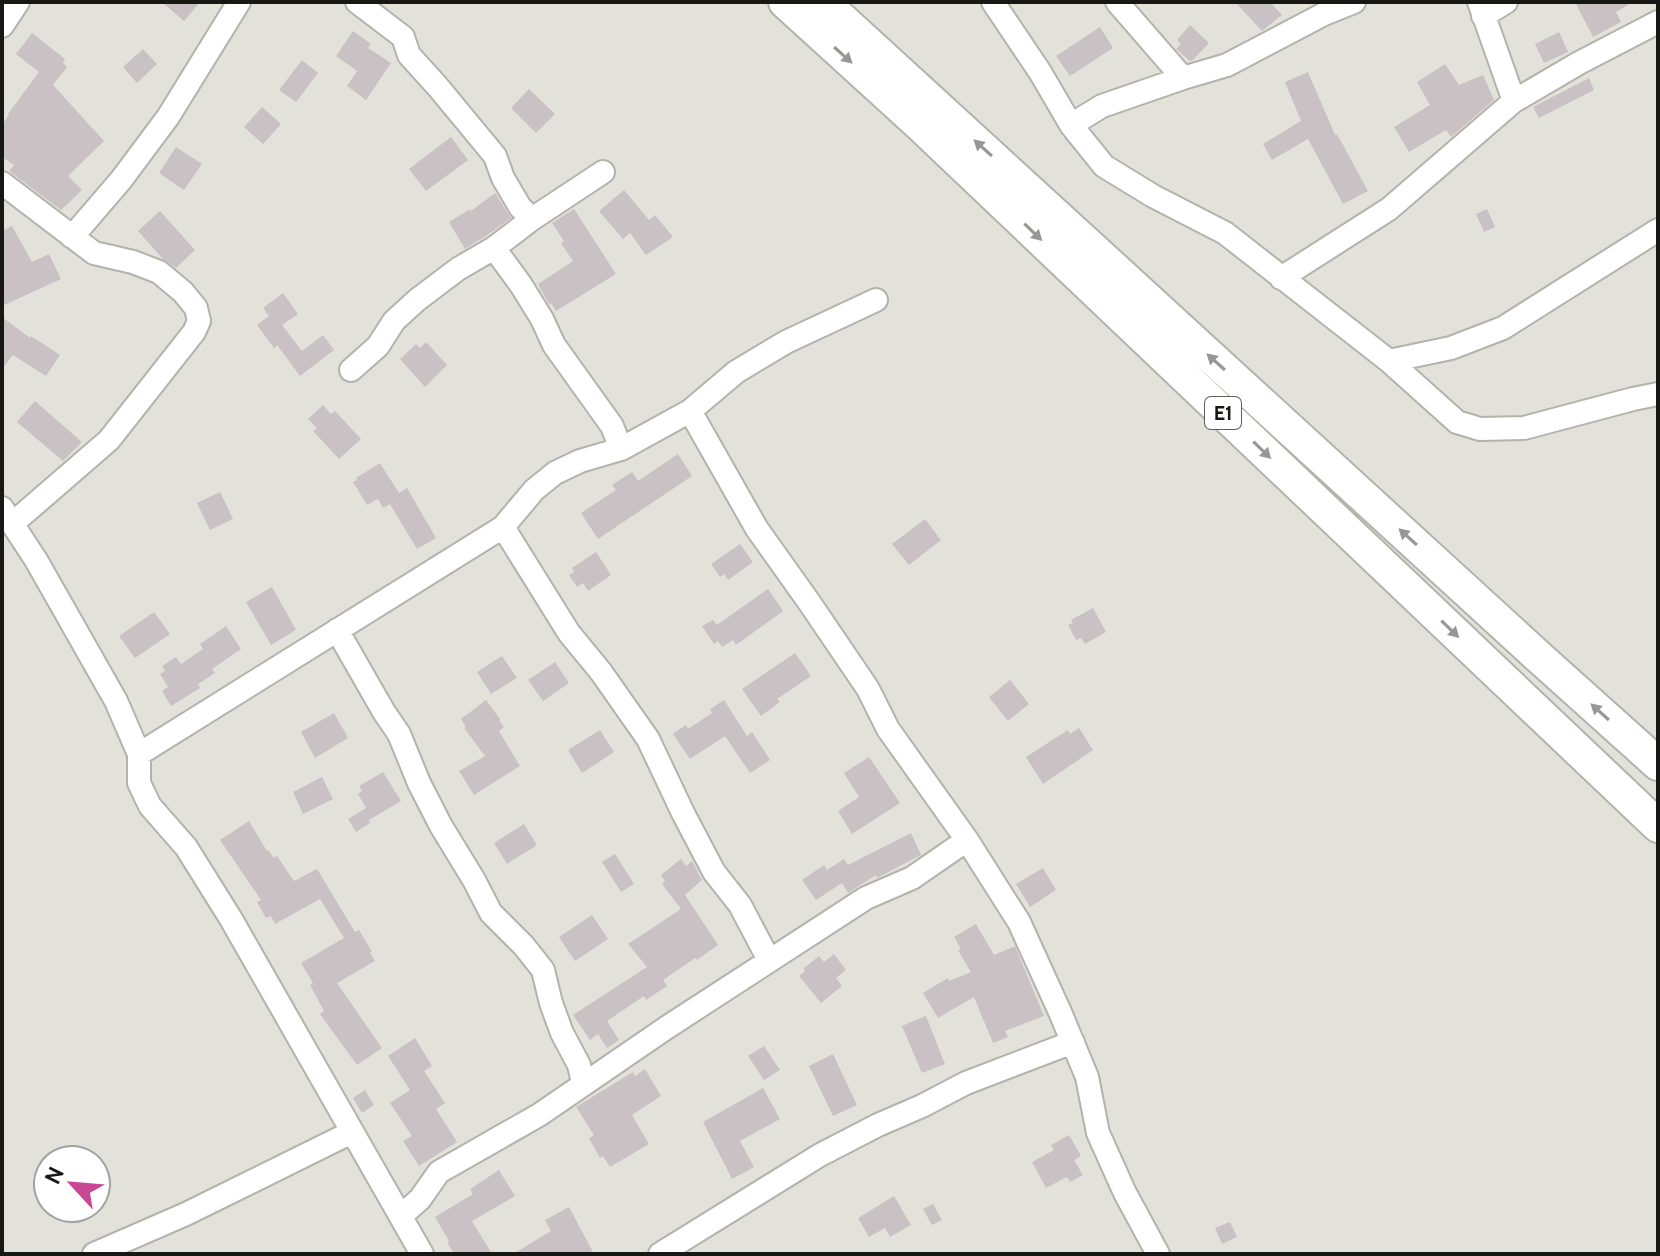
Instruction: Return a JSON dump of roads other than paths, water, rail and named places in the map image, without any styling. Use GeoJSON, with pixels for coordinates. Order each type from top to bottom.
{"type":"FeatureCollection","features":[{"type":"Feature","properties":{"kind":"highway","name":"E1"},"geometry":{"type":"LineString","coordinates":[[785,2],[919,124],[1658,826]]}},
{"type":"Feature","properties":{"kind":"highway","name":"E1"},"geometry":{"type":"LineString","coordinates":[[823,2],[1658,764]]}},
{"type":"Feature","properties":{"kind":"street"},"geometry":{"type":"LineString","coordinates":[[2,26],[18,2]]}},
{"type":"Feature","properties":{"kind":"street"},"geometry":{"type":"LineString","coordinates":[[72,237],[121,180],[168,117],[239,2]]}},
{"type":"Feature","properties":{"kind":"street"},"geometry":{"type":"LineString","coordinates":[[357,2],[403,37],[409,55],[495,156],[514,197],[532,219]]}},
{"type":"Feature","properties":{"kind":"street"},"geometry":{"type":"LineString","coordinates":[[993,2],[1071,125],[1104,166],[1153,196],[1225,233],[1389,361],[1457,422],[1480,429],[1524,428],[1658,394]]}},
{"type":"Feature","properties":{"kind":"street"},"geometry":{"type":"LineString","coordinates":[[1117,2],[1183,78]]}},
{"type":"Feature","properties":{"kind":"street"},"geometry":{"type":"LineString","coordinates":[[1071,125],[1102,106],[1227,65],[1324,14],[1354,2]]}},
{"type":"Feature","properties":{"kind":"street"},"geometry":{"type":"LineString","coordinates":[[1506,2],[1481,9],[1514,101]]}},
{"type":"Feature","properties":{"kind":"street"},"geometry":{"type":"LineString","coordinates":[[1281,278],[1389,209],[1514,101],[1658,22]]}},
{"type":"Feature","properties":{"kind":"street"},"geometry":{"type":"LineString","coordinates":[[351,370],[378,346],[394,321],[417,300],[603,172]]}},
{"type":"Feature","properties":{"kind":"street"},"geometry":{"type":"LineString","coordinates":[[2,183],[94,253],[159,272],[183,292],[196,308],[199,321],[194,332],[109,440],[7,516],[36,560],[116,701],[139,754],[139,783],[150,806],[186,847],[231,919],[422,1254]]}},
{"type":"Feature","properties":{"kind":"street"},"geometry":{"type":"LineString","coordinates":[[1389,361],[1451,348],[1503,328],[1658,230]]}},
{"type":"Feature","properties":{"kind":"street"},"geometry":{"type":"LineString","coordinates":[[494,248],[521,285],[554,345],[612,426],[621,449]]}},
{"type":"Feature","properties":{"kind":"street"},"geometry":{"type":"LineString","coordinates":[[139,754],[503,527],[534,490],[555,473],[580,461],[621,449],[690,411],[736,372],[786,342],[876,300]]}},
{"type":"Feature","properties":{"kind":"street"},"geometry":{"type":"LineString","coordinates":[[690,411],[757,529],[868,689],[888,729],[967,840],[1019,922],[1087,1077],[1098,1133],[1125,1193],[1158,1254]]}},
{"type":"Feature","properties":{"kind":"street"},"geometry":{"type":"LineString","coordinates":[[503,527],[569,633],[648,739],[714,872],[740,905],[769,960]]}},
{"type":"Feature","properties":{"kind":"street"},"geometry":{"type":"LineString","coordinates":[[337,630],[399,734],[441,826],[491,913],[543,970],[551,1003],[579,1065],[583,1083]]}},
{"type":"Feature","properties":{"kind":"street"},"geometry":{"type":"LineString","coordinates":[[401,1216],[420,1199],[439,1172],[539,1115],[769,960],[866,898],[912,878],[967,840]]}},
{"type":"Feature","properties":{"kind":"street"},"geometry":{"type":"LineString","coordinates":[[660,1254],[820,1155],[878,1125],[966,1083],[1073,1042]]}},
{"type":"Feature","properties":{"kind":"street"},"geometry":{"type":"LineString","coordinates":[[94,1254],[186,1214],[352,1132]]}}]}
